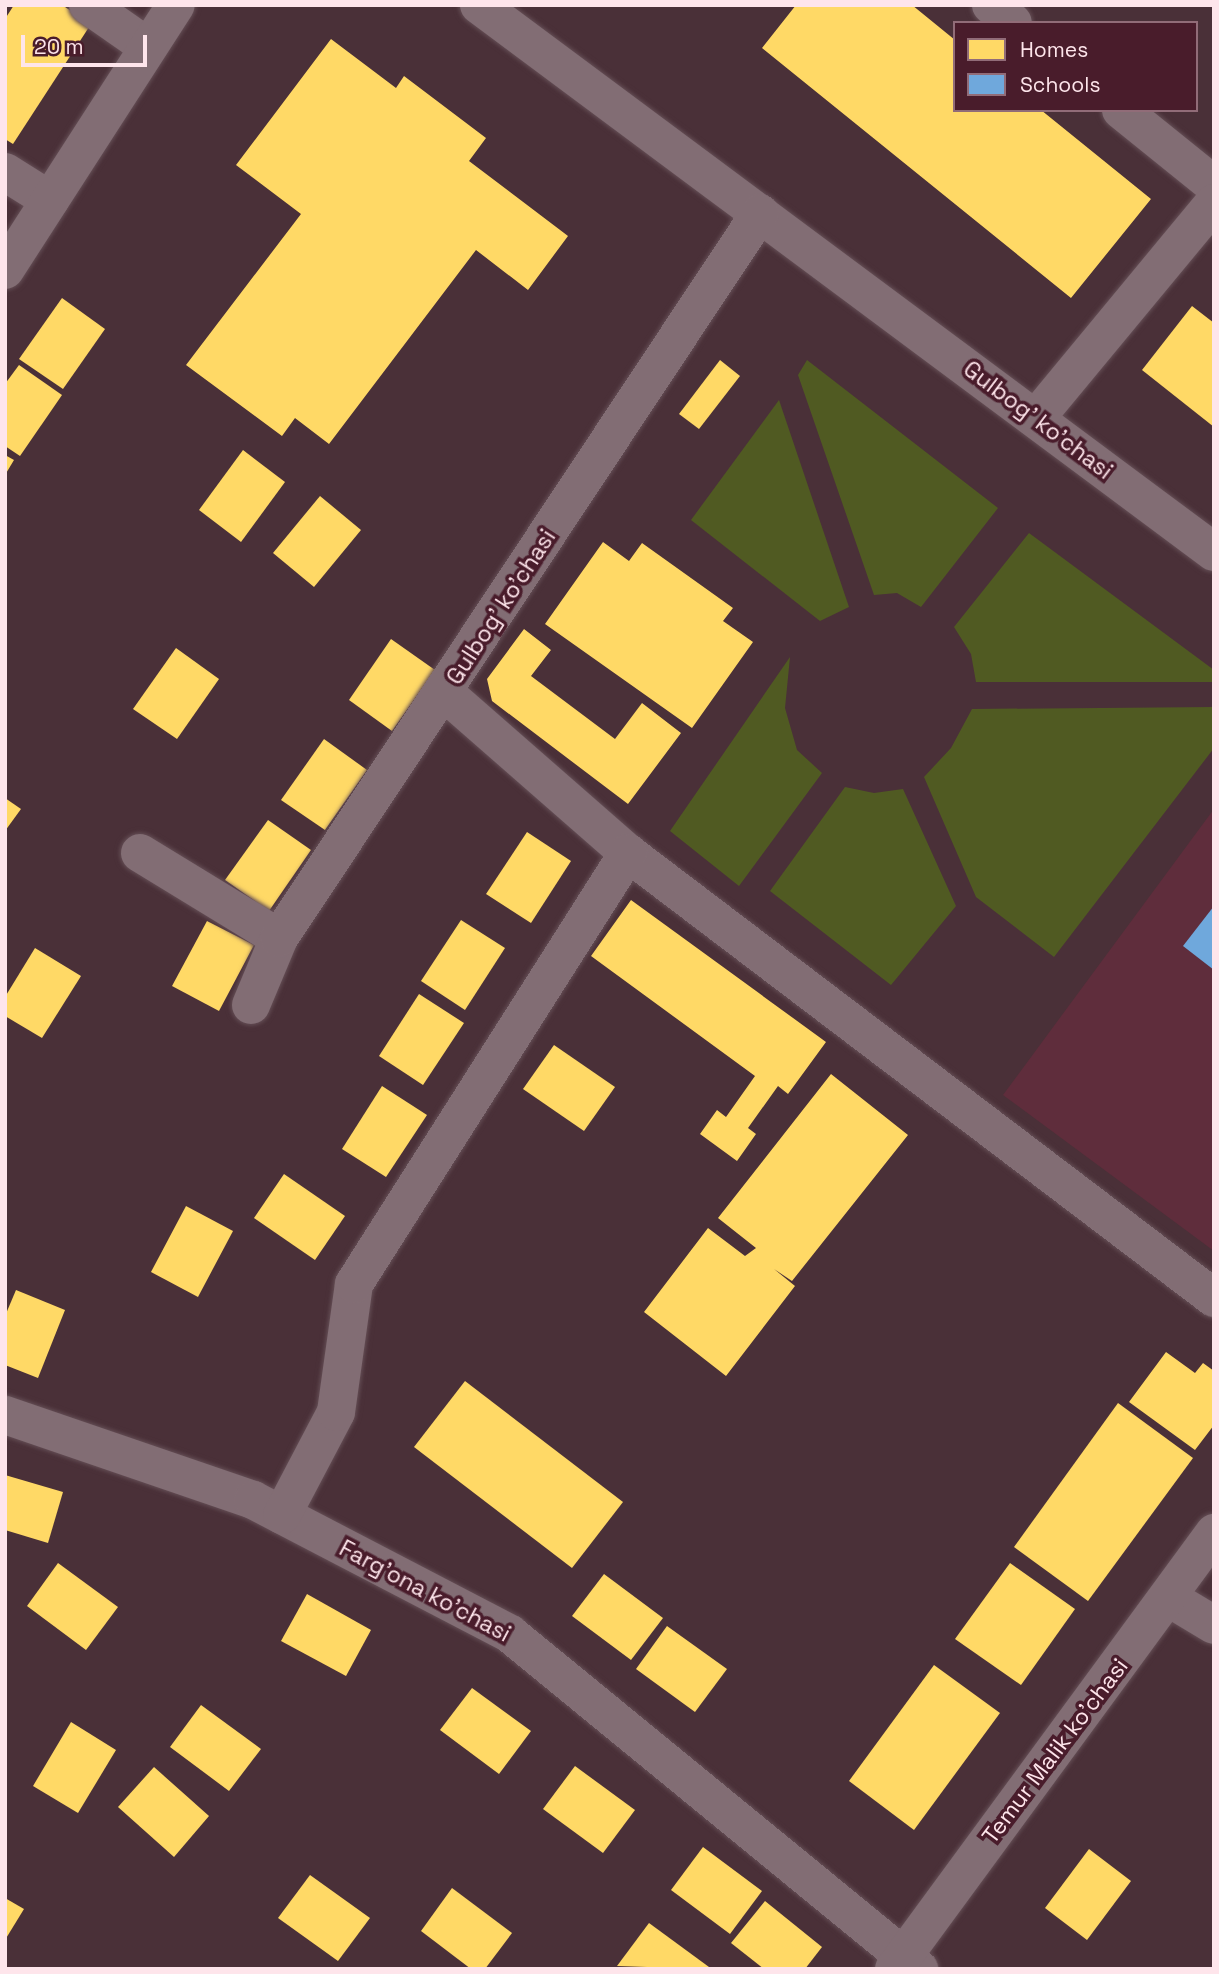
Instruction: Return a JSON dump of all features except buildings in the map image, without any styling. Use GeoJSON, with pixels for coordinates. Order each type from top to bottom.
{"type":"FeatureCollection","features":[{"type":"Feature","properties":{"kind":"street"},"geometry":{"type":"LineString","coordinates":[[89,5],[148,47]]}},
{"type":"Feature","properties":{"kind":"street"},"geometry":{"type":"LineString","coordinates":[[5,270],[176,5]]}},
{"type":"Feature","properties":{"kind":"street","name":"Gulbog' ko'chasi"},"geometry":{"type":"LineString","coordinates":[[479,5],[1214,552]]}},
{"type":"Feature","properties":{"kind":"street"},"geometry":{"type":"LineString","coordinates":[[991,5],[1011,21]]}},
{"type":"Feature","properties":{"kind":"street"},"geometry":{"type":"LineString","coordinates":[[1123,112],[1214,185]]}},
{"type":"Feature","properties":{"kind":"street"},"geometry":{"type":"LineString","coordinates":[[5,172],[50,200]]}},
{"type":"Feature","properties":{"kind":"street"},"geometry":{"type":"LineString","coordinates":[[1036,418],[1214,203]]}},
{"type":"Feature","properties":{"kind":"street","name":"Gulbog' ko'chasi"},"geometry":{"type":"LineString","coordinates":[[251,1005],[279,938],[445,693],[760,213]]}},
{"type":"Feature","properties":{"kind":"street"},"geometry":{"type":"LineString","coordinates":[[445,693],[628,853],[1214,1298]]}},
{"type":"Feature","properties":{"kind":"street"},"geometry":{"type":"LineString","coordinates":[[140,853],[279,938]]}},
{"type":"Feature","properties":{"kind":"street"},"geometry":{"type":"LineString","coordinates":[[282,1515],[336,1412],[354,1284],[628,853]]}},
{"type":"Feature","properties":{"kind":"street","name":"Farg'ona ko'chasi"},"geometry":{"type":"LineString","coordinates":[[5,1415],[253,1500],[510,1634],[905,1964]]}},
{"type":"Feature","properties":{"kind":"street","name":"Temur Malik ko'chasi"},"geometry":{"type":"LineString","coordinates":[[905,1964],[1214,1533]]}},
{"type":"Feature","properties":{"kind":"street"},"geometry":{"type":"LineString","coordinates":[[1169,1598],[1214,1625]]}},
{"type":"Feature","properties":{"kind":"shaded area"},"geometry":{"type":"Polygon","coordinates":[[[1214,809],[1214,1251],[1003,1095],[1214,809]]]}},
{"type":"Feature","properties":{"kind":"green space"},"geometry":{"type":"Polygon","coordinates":[[[807,360],[998,508],[921,607],[897,593],[874,595],[798,375],[807,360]]]}},
{"type":"Feature","properties":{"kind":"green space"},"geometry":{"type":"Polygon","coordinates":[[[779,400],[849,607],[820,621],[691,520],[779,400]]]}},
{"type":"Feature","properties":{"kind":"green space"},"geometry":{"type":"Polygon","coordinates":[[[1029,533],[1214,670],[1214,682],[976,682],[971,654],[954,627],[1029,533]]]}},
{"type":"Feature","properties":{"kind":"green space"},"geometry":{"type":"Polygon","coordinates":[[[790,657],[785,708],[797,750],[822,773],[739,886],[670,831],[790,657]]]}},
{"type":"Feature","properties":{"kind":"green space"},"geometry":{"type":"Polygon","coordinates":[[[1214,707],[1214,748],[1054,957],[976,897],[924,777],[951,748],[972,709],[1214,707]]]}},
{"type":"Feature","properties":{"kind":"green space"},"geometry":{"type":"Polygon","coordinates":[[[845,787],[874,793],[903,789],[956,906],[891,985],[770,891],[845,787]]]}}]}
